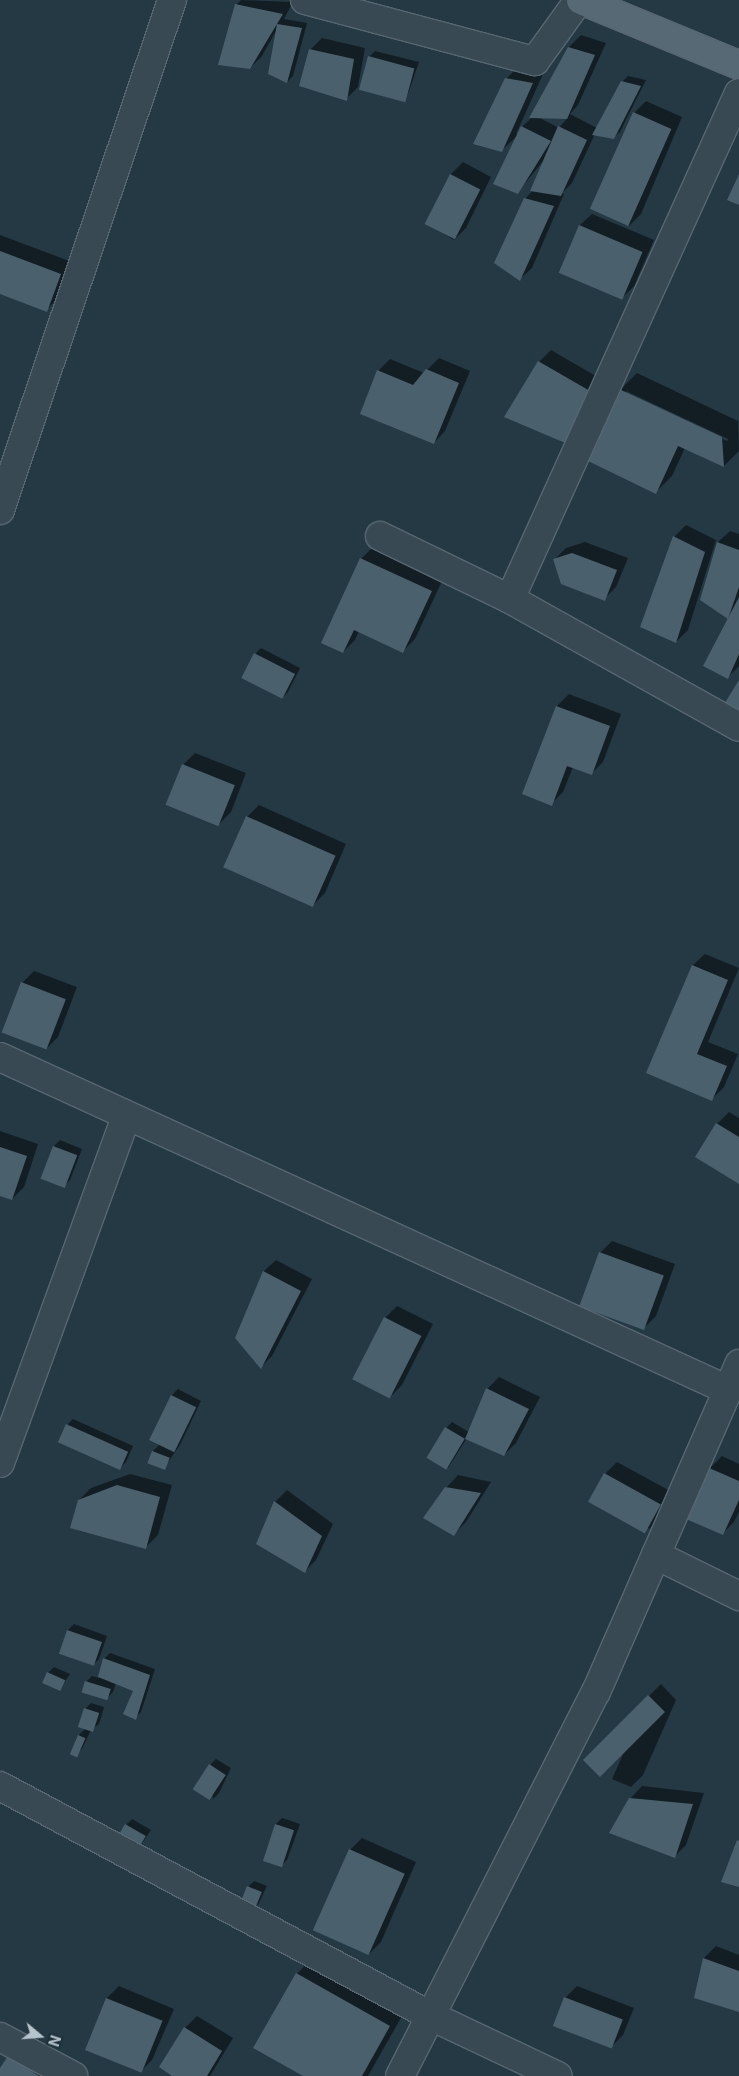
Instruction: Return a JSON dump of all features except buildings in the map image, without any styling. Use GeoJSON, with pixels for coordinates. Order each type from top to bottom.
{"type":"FeatureCollection","features":[{"type":"Feature","properties":{"kind":"main road"},"geometry":{"type":"LineString","coordinates":[[580,0],[739,65]]}},
{"type":"Feature","properties":{"kind":"street"},"geometry":{"type":"LineString","coordinates":[[0,510],[172,0]]}},
{"type":"Feature","properties":{"kind":"street"},"geometry":{"type":"LineString","coordinates":[[305,0],[535,61],[580,0]]}},
{"type":"Feature","properties":{"kind":"street"},"geometry":{"type":"LineString","coordinates":[[510,599],[739,93]]}},
{"type":"Feature","properties":{"kind":"street"},"geometry":{"type":"LineString","coordinates":[[380,536],[510,599],[739,727]]}},
{"type":"Feature","properties":{"kind":"street"},"geometry":{"type":"LineString","coordinates":[[0,1057],[728,1390]]}},
{"type":"Feature","properties":{"kind":"street"},"geometry":{"type":"LineString","coordinates":[[0,1463],[126,1116]]}},
{"type":"Feature","properties":{"kind":"street"},"geometry":{"type":"LineString","coordinates":[[400,2076],[596,1692],[739,1364]]}},
{"type":"Feature","properties":{"kind":"street"},"geometry":{"type":"LineString","coordinates":[[656,1555],[739,1596]]}},
{"type":"Feature","properties":{"kind":"street"},"geometry":{"type":"LineString","coordinates":[[0,1786],[431,2016],[558,2076]]}},
{"type":"Feature","properties":{"kind":"street"},"geometry":{"type":"LineString","coordinates":[[0,2037],[73,2076]]}}]}
